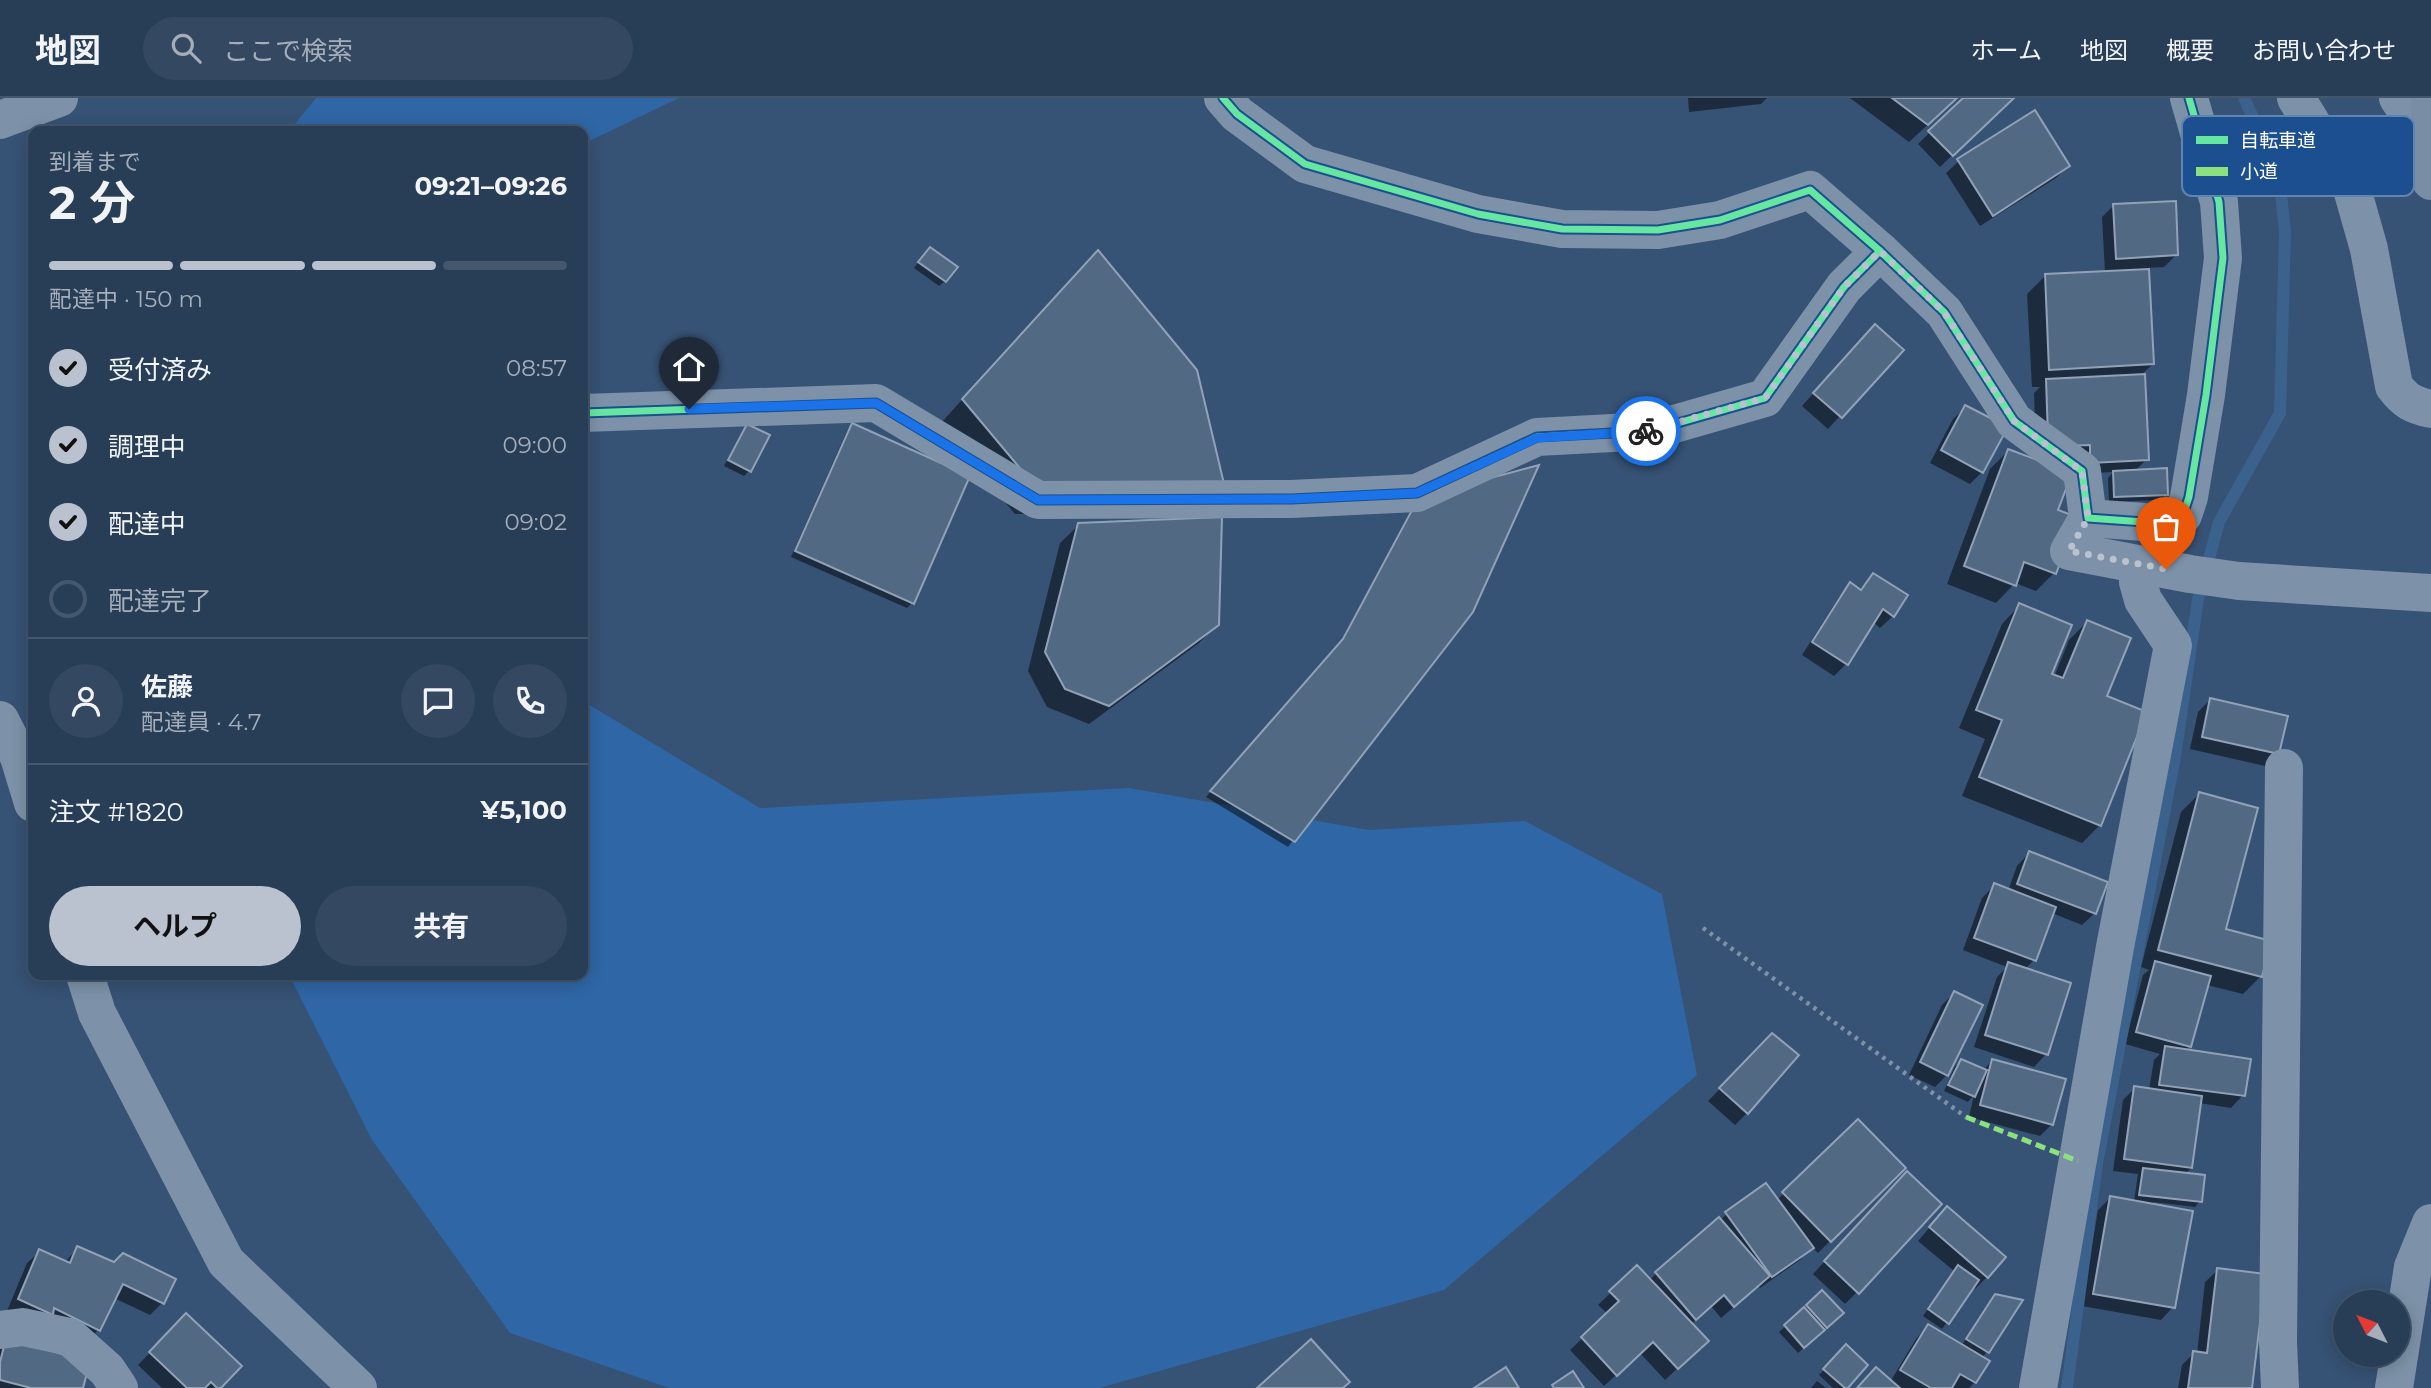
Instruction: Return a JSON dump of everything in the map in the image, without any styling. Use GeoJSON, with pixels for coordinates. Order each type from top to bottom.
{"type":"FeatureCollection","features":[{"type":"Feature","properties":{"kind":"main road"},"geometry":{"type":"LineString","coordinates":[[2430,114],[2431,181]]}},
{"type":"Feature","properties":{"kind":"street"},"geometry":{"type":"LineString","coordinates":[[0,120],[59,98]]}},
{"type":"Feature","properties":{"kind":"street"},"geometry":{"type":"LineString","coordinates":[[1223,98],[1237,114],[1305,164],[1478,214],[1562,229],[1658,230],[1720,220],[1810,190],[1944,312],[2014,421],[2082,471],[2088,518],[2069,551],[2239,581],[2431,593]]}},
{"type":"Feature","properties":{"kind":"street"},"geometry":{"type":"LineString","coordinates":[[2189,98],[2194,116]]}},
{"type":"Feature","properties":{"kind":"street"},"geometry":{"type":"LineString","coordinates":[[2297,98],[2308,116]]}},
{"type":"Feature","properties":{"kind":"street"},"geometry":{"type":"LineString","coordinates":[[2398,98],[2408,113],[2430,114]]}},
{"type":"Feature","properties":{"kind":"street"},"geometry":{"type":"LineString","coordinates":[[2031,1380],[2173,645],[2143,600],[2148,550],[2183,515],[2189,497],[2206,395],[2223,258],[2217,196]]}},
{"type":"Feature","properties":{"kind":"street"},"geometry":{"type":"LineString","coordinates":[[2354,196],[2369,249],[2394,386],[2404,399],[2416,406],[2431,409]]}},
{"type":"Feature","properties":{"kind":"street"},"geometry":{"type":"LineString","coordinates":[[588,413],[876,403],[1038,500],[1291,499],[1417,493],[1537,438],[1650,431],[1765,398],[1844,287],[1880,251]]}},
{"type":"Feature","properties":{"kind":"street"},"geometry":{"type":"LineString","coordinates":[[2088,518],[2148,550]]}},
{"type":"Feature","properties":{"kind":"street"},"geometry":{"type":"LineString","coordinates":[[0,720],[19,757],[28,787]]}},
{"type":"Feature","properties":{"kind":"street"},"geometry":{"type":"LineString","coordinates":[[2280,1388],[2277,1342],[2284,768]]}},
{"type":"Feature","properties":{"kind":"street"},"geometry":{"type":"LineString","coordinates":[[87,980],[97,1013],[226,1262],[358,1388]]}},
{"type":"Feature","properties":{"kind":"street"},"geometry":{"type":"LineString","coordinates":[[2395,1388],[2413,1267],[2431,1223]]}},
{"type":"Feature","properties":{"kind":"street"},"geometry":{"type":"LineString","coordinates":[[0,1330],[23,1327],[70,1337],[107,1370],[119,1388]]}},
{"type":"Feature","properties":{"kind":"path"},"geometry":{"type":"LineString","coordinates":[[1703,928],[1966,1117]]}},
{"type":"Feature","properties":{"kind":"shaded area"},"geometry":{"type":"Polygon","coordinates":[[[316,98],[679,98],[588,142],[588,126],[293,126],[316,98]]]}},
{"type":"Feature","properties":{"kind":"shaded area"},"geometry":{"type":"Polygon","coordinates":[[[588,704],[760,808],[1129,788],[1369,830],[1525,821],[1662,894],[1697,1075],[1444,1290],[1100,1388],[669,1388],[510,1333],[372,1140],[292,980],[588,980],[588,704]]]}},
{"type":"Feature","properties":{"kind":"building"},"geometry":{"type":"Polygon","coordinates":[[[1892,98],[1957,98],[1928,125],[1892,98]]]}},
{"type":"Feature","properties":{"kind":"building"},"geometry":{"type":"Polygon","coordinates":[[[1963,98],[2014,98],[1953,156],[1928,131],[1963,98]]]}},
{"type":"Feature","properties":{"kind":"building"},"geometry":{"type":"Polygon","coordinates":[[[2035,110],[2070,166],[1993,216],[1957,159],[2035,110]]]}},
{"type":"Feature","properties":{"kind":"building"},"geometry":{"type":"Polygon","coordinates":[[[2176,201],[2178,255],[2116,259],[2113,204],[2176,201]]]}},
{"type":"Feature","properties":{"kind":"building"},"geometry":{"type":"Polygon","coordinates":[[[930,247],[958,267],[946,282],[918,262],[930,247]]]}},
{"type":"Feature","properties":{"kind":"building"},"geometry":{"type":"Polygon","coordinates":[[[1098,250],[1197,370],[1225,488],[1039,491],[962,399],[1098,250]]]}},
{"type":"Feature","properties":{"kind":"building"},"geometry":{"type":"Polygon","coordinates":[[[2149,269],[2154,364],[2049,370],[2045,274],[2149,269]]]}},
{"type":"Feature","properties":{"kind":"building"},"geometry":{"type":"Polygon","coordinates":[[[1875,324],[1904,350],[1842,418],[1813,393],[1875,324]]]}},
{"type":"Feature","properties":{"kind":"building"},"geometry":{"type":"Polygon","coordinates":[[[2145,374],[2149,460],[2090,463],[2090,445],[2063,446],[2048,437],[2046,379],[2145,374]]]}},
{"type":"Feature","properties":{"kind":"building"},"geometry":{"type":"Polygon","coordinates":[[[1965,405],[2008,427],[1983,473],[1941,450],[1965,405]]]}},
{"type":"Feature","properties":{"kind":"building"},"geometry":{"type":"Polygon","coordinates":[[[852,423],[970,476],[914,604],[795,551],[852,423]]]}},
{"type":"Feature","properties":{"kind":"building"},"geometry":{"type":"Polygon","coordinates":[[[747,424],[770,435],[751,472],[728,460],[747,424]]]}},
{"type":"Feature","properties":{"kind":"building"},"geometry":{"type":"Polygon","coordinates":[[[2008,449],[2072,473],[2058,510],[2077,517],[2056,574],[2024,562],[2016,586],[1964,566],[2008,449]]]}},
{"type":"Feature","properties":{"kind":"building"},"geometry":{"type":"Polygon","coordinates":[[[1539,465],[1473,612],[1295,842],[1210,791],[1343,639],[1419,497],[1539,465]]]}},
{"type":"Feature","properties":{"kind":"building"},"geometry":{"type":"Polygon","coordinates":[[[2167,468],[2168,495],[2114,497],[2113,471],[2167,468]]]}},
{"type":"Feature","properties":{"kind":"building"},"geometry":{"type":"Polygon","coordinates":[[[1222,517],[1219,625],[1109,706],[1065,689],[1045,652],[1078,523],[1222,517]]]}},
{"type":"Feature","properties":{"kind":"building"},"geometry":{"type":"Polygon","coordinates":[[[1873,573],[1908,595],[1894,617],[1883,609],[1848,665],[1812,642],[1850,582],[1861,590],[1873,573]]]}},
{"type":"Feature","properties":{"kind":"building"},"geometry":{"type":"Polygon","coordinates":[[[2019,603],[2072,625],[2052,674],[2063,678],[2087,620],[2131,638],[2107,696],[2147,712],[2101,826],[1979,777],[2002,720],[1976,710],[2019,603]]]}},
{"type":"Feature","properties":{"kind":"building"},"geometry":{"type":"Polygon","coordinates":[[[2210,698],[2288,716],[2279,754],[2202,737],[2210,698]]]}},
{"type":"Feature","properties":{"kind":"building"},"geometry":{"type":"Polygon","coordinates":[[[2199,792],[2258,808],[2226,929],[2271,941],[2262,977],[2158,950],[2199,792]]]}},
{"type":"Feature","properties":{"kind":"building"},"geometry":{"type":"Polygon","coordinates":[[[2029,851],[2108,882],[2096,914],[2017,884],[2029,851]]]}},
{"type":"Feature","properties":{"kind":"building"},"geometry":{"type":"Polygon","coordinates":[[[1994,883],[2056,907],[2036,961],[1974,938],[1994,883]]]}},
{"type":"Feature","properties":{"kind":"building"},"geometry":{"type":"Polygon","coordinates":[[[2155,961],[2211,976],[2191,1047],[2136,1032],[2155,961]]]}},
{"type":"Feature","properties":{"kind":"building"},"geometry":{"type":"Polygon","coordinates":[[[2008,962],[2071,983],[2048,1055],[1985,1035],[2008,962]]]}},
{"type":"Feature","properties":{"kind":"building"},"geometry":{"type":"Polygon","coordinates":[[[1954,991],[1983,1005],[1948,1076],[1920,1062],[1954,991]]]}},
{"type":"Feature","properties":{"kind":"building"},"geometry":{"type":"Polygon","coordinates":[[[1772,1033],[1799,1055],[1748,1114],[1719,1088],[1772,1033]]]}},
{"type":"Feature","properties":{"kind":"building"},"geometry":{"type":"Polygon","coordinates":[[[2165,1046],[2251,1059],[2245,1096],[2159,1085],[2165,1046]]]}},
{"type":"Feature","properties":{"kind":"building"},"geometry":{"type":"Polygon","coordinates":[[[1961,1059],[1987,1070],[1975,1097],[1948,1085],[1961,1059]]]}},
{"type":"Feature","properties":{"kind":"building"},"geometry":{"type":"Polygon","coordinates":[[[1992,1059],[2066,1079],[2053,1125],[1980,1105],[1992,1059]]]}},
{"type":"Feature","properties":{"kind":"building"},"geometry":{"type":"Polygon","coordinates":[[[2134,1086],[2202,1096],[2192,1168],[2124,1159],[2134,1086]]]}},
{"type":"Feature","properties":{"kind":"building"},"geometry":{"type":"Polygon","coordinates":[[[1858,1119],[1906,1168],[1831,1242],[1782,1192],[1858,1119]]]}},
{"type":"Feature","properties":{"kind":"building"},"geometry":{"type":"Polygon","coordinates":[[[2143,1168],[2205,1175],[2202,1202],[2139,1195],[2143,1168]]]}},
{"type":"Feature","properties":{"kind":"building"},"geometry":{"type":"Polygon","coordinates":[[[1907,1171],[1942,1204],[1859,1294],[1824,1261],[1907,1171]]]}},
{"type":"Feature","properties":{"kind":"building"},"geometry":{"type":"Polygon","coordinates":[[[1766,1183],[1814,1248],[1772,1277],[1725,1212],[1766,1183]]]}},
{"type":"Feature","properties":{"kind":"building"},"geometry":{"type":"Polygon","coordinates":[[[2110,1196],[2193,1211],[2175,1308],[2093,1294],[2110,1196]]]}},
{"type":"Feature","properties":{"kind":"building"},"geometry":{"type":"Polygon","coordinates":[[[1947,1206],[2006,1257],[1988,1278],[1929,1227],[1947,1206]]]}},
{"type":"Feature","properties":{"kind":"building"},"geometry":{"type":"Polygon","coordinates":[[[1719,1217],[1770,1276],[1734,1307],[1724,1295],[1696,1320],[1655,1272],[1719,1217]]]}},
{"type":"Feature","properties":{"kind":"building"},"geometry":{"type":"Polygon","coordinates":[[[77,1246],[114,1262],[123,1253],[176,1279],[164,1304],[123,1284],[100,1331],[54,1308],[53,1315],[18,1299],[39,1249],[70,1263],[77,1246]]]}},
{"type":"Feature","properties":{"kind":"building"},"geometry":{"type":"Polygon","coordinates":[[[1637,1265],[1709,1341],[1678,1369],[1653,1342],[1617,1376],[1581,1337],[1619,1301],[1609,1291],[1637,1265]]]}},
{"type":"Feature","properties":{"kind":"building"},"geometry":{"type":"Polygon","coordinates":[[[1958,1265],[1979,1280],[1949,1324],[1928,1309],[1958,1265]]]}},
{"type":"Feature","properties":{"kind":"building"},"geometry":{"type":"Polygon","coordinates":[[[2217,1268],[2266,1274],[2252,1388],[2188,1388],[2193,1351],[2207,1353],[2217,1268]]]}},
{"type":"Feature","properties":{"kind":"building"},"geometry":{"type":"Polygon","coordinates":[[[1822,1290],[1844,1313],[1827,1328],[1806,1305],[1822,1290]]]}},
{"type":"Feature","properties":{"kind":"building"},"geometry":{"type":"Polygon","coordinates":[[[1995,1294],[2023,1300],[1989,1353],[1966,1339],[1995,1294]]]}},
{"type":"Feature","properties":{"kind":"building"},"geometry":{"type":"Polygon","coordinates":[[[1804,1307],[1825,1330],[1804,1348],[1784,1325],[1804,1307]]]}},
{"type":"Feature","properties":{"kind":"building"},"geometry":{"type":"Polygon","coordinates":[[[186,1313],[242,1366],[221,1388],[211,1382],[205,1388],[187,1388],[149,1352],[186,1313]]]}},
{"type":"Feature","properties":{"kind":"building"},"geometry":{"type":"Polygon","coordinates":[[[1928,1324],[1990,1361],[1976,1383],[1960,1374],[1952,1388],[1931,1388],[1900,1370],[1928,1324]]]}},
{"type":"Feature","properties":{"kind":"building"},"geometry":{"type":"Polygon","coordinates":[[[6,1338],[90,1362],[83,1388],[31,1388],[0,1380],[0,1362],[6,1338]]]}},
{"type":"Feature","properties":{"kind":"building"},"geometry":{"type":"Polygon","coordinates":[[[1311,1339],[1350,1382],[1343,1388],[1257,1388],[1311,1339]]]}},
{"type":"Feature","properties":{"kind":"building"},"geometry":{"type":"Polygon","coordinates":[[[1846,1344],[1868,1365],[1848,1388],[1823,1369],[1846,1344]]]}},
{"type":"Feature","properties":{"kind":"building"},"geometry":{"type":"Polygon","coordinates":[[[1506,1367],[1519,1388],[1474,1388],[1506,1367]]]}},
{"type":"Feature","properties":{"kind":"building"},"geometry":{"type":"Polygon","coordinates":[[[1876,1367],[1900,1388],[1857,1388],[1876,1367]]]}},
{"type":"Feature","properties":{"kind":"building"},"geometry":{"type":"Polygon","coordinates":[[[1573,1371],[1584,1388],[1554,1388],[1552,1385],[1573,1371]]]}},
{"type":"Feature","properties":{"kind":"waterway"},"geometry":{"type":"LineString","coordinates":[[2244,98],[2252,116]]}},
{"type":"Feature","properties":{"kind":"waterway"},"geometry":{"type":"LineString","coordinates":[[2067,1388],[2097,1164],[2175,757],[2198,599],[2219,522],[2280,413],[2285,232],[2281,196]]}},
{"type":"Feature","properties":{"kind":"marked path"},"geometry":{"type":"LineString","coordinates":[[1966,1117],[2078,1161]]}},
{"type":"Feature","properties":{"kind":"cycle path"},"geometry":{"type":"LineString","coordinates":[[1223,98],[1237,114],[1305,164],[1478,214],[1562,229],[1658,230],[1720,220],[1810,190],[1944,312],[2014,421],[2082,471],[2088,518],[2158,523],[2183,515],[2189,497],[2206,395],[2223,258],[2217,196]]}},
{"type":"Feature","properties":{"kind":"cycle path"},"geometry":{"type":"LineString","coordinates":[[2189,98],[2194,116]]}},
{"type":"Feature","properties":{"kind":"cycle path"},"geometry":{"type":"LineString","coordinates":[[588,413],[876,403],[1038,500],[1291,499],[1417,493],[1537,437],[1650,431],[1765,398],[1844,287],[1880,251]]}},
{"type":"Feature","properties":{"kind":"way so far"},"geometry":{"type":"LineString","coordinates":[[1646,431],[1765,398],[1844,287],[1880,251],[1944,312],[2014,421],[2082,471],[2088,518],[2069,551],[2166,569]]}},
{"type":"Feature","properties":{"kind":"route"},"geometry":{"type":"LineString","coordinates":[[689,409],[876,403],[1038,500],[1291,499],[1417,493],[1537,438],[1646,431]]}}]}
